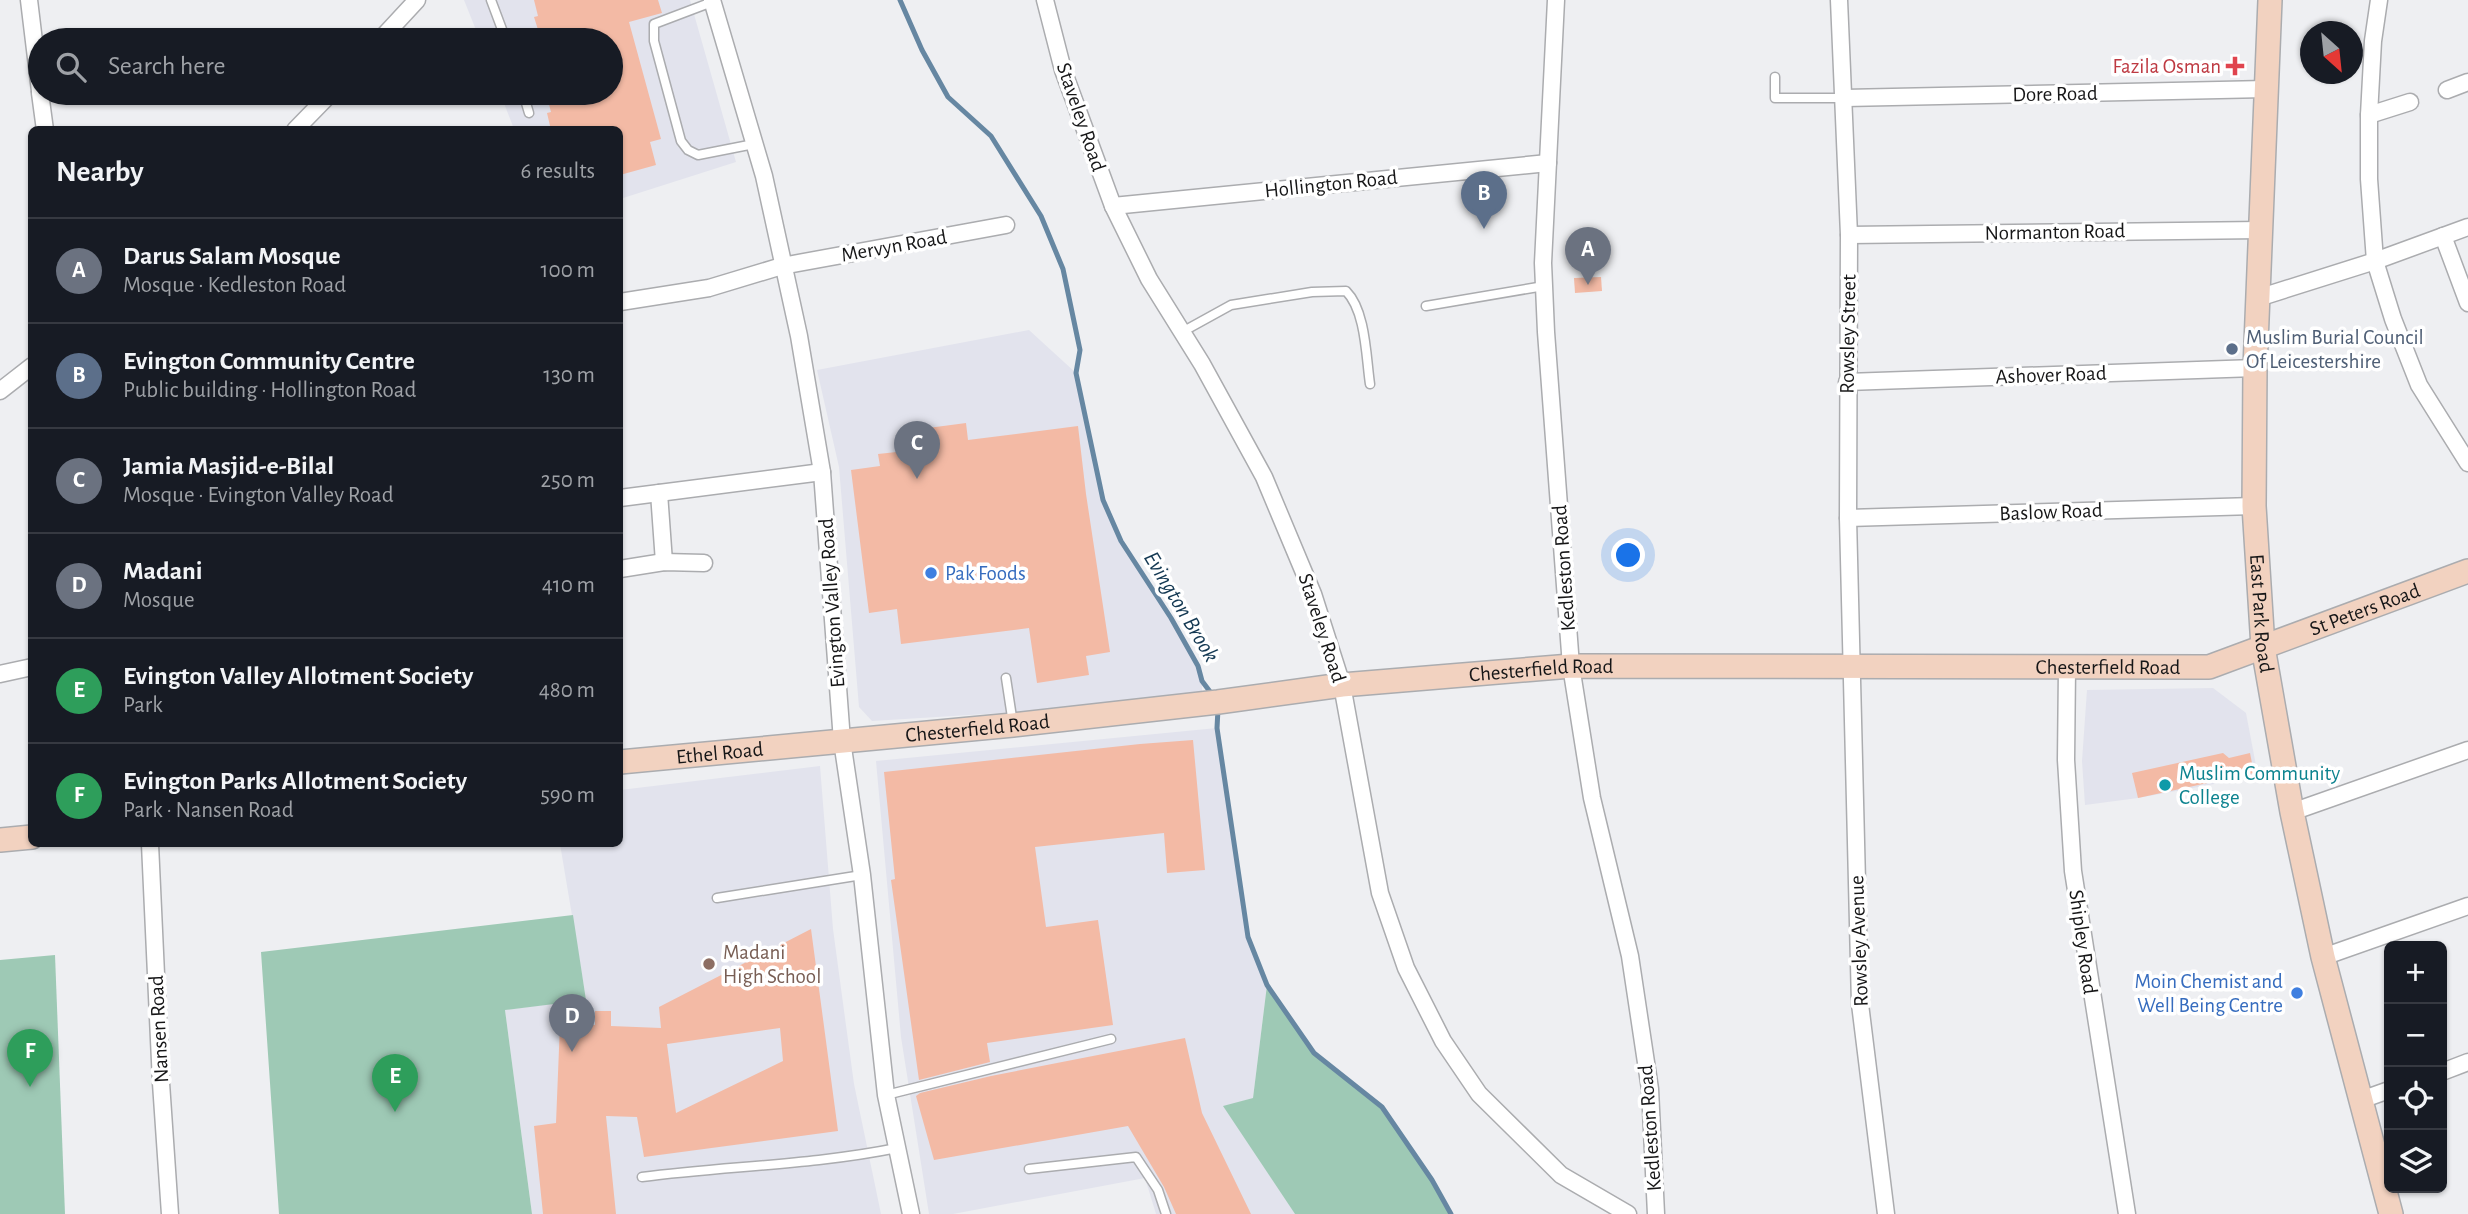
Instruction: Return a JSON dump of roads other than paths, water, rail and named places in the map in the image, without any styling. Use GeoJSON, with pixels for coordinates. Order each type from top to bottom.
{"type":"FeatureCollection","features":[{"type":"Feature","properties":{"kind":"street"},"geometry":{"type":"LineString","coordinates":[[29,0],[32,28]]}},
{"type":"Feature","properties":{"kind":"street"},"geometry":{"type":"LineString","coordinates":[[391,28],[416,0]]}},
{"type":"Feature","properties":{"kind":"street","name":"Staveley Road"},"geometry":{"type":"LineString","coordinates":[[1045,0],[1063,71],[1113,206],[1149,279],[1264,477],[1313,594],[1342,685],[1380,893],[1406,968],[1443,1041],[1479,1094],[1561,1175],[1628,1214]]}},
{"type":"Feature","properties":{"kind":"street","name":"Kedleston Road"},"geometry":{"type":"LineString","coordinates":[[1556,0],[1544,286],[1571,666],[1592,798],[1630,956],[1650,1089],[1656,1214]]}},
{"type":"Feature","properties":{"kind":"street","name":"Rowsley Street"},"geometry":{"type":"LineString","coordinates":[[1839,0],[1849,235],[1848,518],[1853,667]]}},
{"type":"Feature","properties":{"kind":"street","name":"East Park Road"},"geometry":{"type":"LineString","coordinates":[[2270,0],[2255,368],[2255,506],[2263,647],[2292,812],[2323,957],[2390,1214]]}},
{"type":"Feature","properties":{"kind":"street"},"geometry":{"type":"LineString","coordinates":[[2379,0],[2373,41],[2369,115],[2369,179],[2375,261],[2393,319],[2419,385],[2468,463]]}},
{"type":"Feature","properties":{"kind":"street","name":"Evington Valley Road"},"geometry":{"type":"LineString","coordinates":[[712,1],[764,176],[799,336],[822,472],[831,742],[862,875],[886,1095],[911,1214]]}},
{"type":"Feature","properties":{"kind":"street"},"geometry":{"type":"LineString","coordinates":[[2447,90],[2468,82]]}},
{"type":"Feature","properties":{"kind":"street","name":"Dore Road"},"geometry":{"type":"LineString","coordinates":[[1845,98],[2266,89]]}},
{"type":"Feature","properties":{"kind":"street"},"geometry":{"type":"LineString","coordinates":[[2369,115],[2410,102]]}},
{"type":"Feature","properties":{"kind":"street"},"geometry":{"type":"LineString","coordinates":[[42,105],[44,126]]}},
{"type":"Feature","properties":{"kind":"street"},"geometry":{"type":"LineString","coordinates":[[299,126],[319,105]]}},
{"type":"Feature","properties":{"kind":"street","name":"Hollington Road"},"geometry":{"type":"LineString","coordinates":[[1113,206],[1548,163]]}},
{"type":"Feature","properties":{"kind":"street","name":"Mervyn Road"},"geometry":{"type":"LineString","coordinates":[[623,302],[709,288],[782,266],[1006,225]]}},
{"type":"Feature","properties":{"kind":"street"},"geometry":{"type":"LineString","coordinates":[[2258,298],[2375,261],[2468,227]]}},
{"type":"Feature","properties":{"kind":"street","name":"Normanton Road"},"geometry":{"type":"LineString","coordinates":[[1849,235],[2261,230]]}},
{"type":"Feature","properties":{"kind":"street"},"geometry":{"type":"LineString","coordinates":[[2443,236],[2468,303]]}},
{"type":"Feature","properties":{"kind":"street","name":"Ashover Road"},"geometry":{"type":"LineString","coordinates":[[1847,382],[2255,368]]}},
{"type":"Feature","properties":{"kind":"street"},"geometry":{"type":"LineString","coordinates":[[0,391],[28,369]]}},
{"type":"Feature","properties":{"kind":"street"},"geometry":{"type":"LineString","coordinates":[[623,498],[822,472]]}},
{"type":"Feature","properties":{"kind":"street"},"geometry":{"type":"LineString","coordinates":[[659,493],[664,562]]}},
{"type":"Feature","properties":{"kind":"street","name":"Baslow Road"},"geometry":{"type":"LineString","coordinates":[[1848,518],[2255,506]]}},
{"type":"Feature","properties":{"kind":"street"},"geometry":{"type":"LineString","coordinates":[[623,569],[664,562],[704,563]]}},
{"type":"Feature","properties":{"kind":"street","name":"St Peters Road"},"geometry":{"type":"LineString","coordinates":[[2263,647],[2468,571]]}},
{"type":"Feature","properties":{"kind":"street","name":"Chesterfield Road"},"geometry":{"type":"LineString","coordinates":[[831,742],[1013,725],[1342,685],[1571,666],[2209,667],[2263,647]]}},
{"type":"Feature","properties":{"kind":"street","name":"Rowsley Avenue"},"geometry":{"type":"LineString","coordinates":[[1853,667],[1860,1004],[1886,1214]]}},
{"type":"Feature","properties":{"kind":"street"},"geometry":{"type":"LineString","coordinates":[[0,674],[28,668]]}},
{"type":"Feature","properties":{"kind":"street","name":"Shipley Road"},"geometry":{"type":"LineString","coordinates":[[2067,668],[2066,760],[2073,871],[2127,1214]]}},
{"type":"Feature","properties":{"kind":"street","name":"Ethel Road"},"geometry":{"type":"LineString","coordinates":[[623,762],[831,742]]}},
{"type":"Feature","properties":{"kind":"street"},"geometry":{"type":"LineString","coordinates":[[2292,812],[2468,750]]}},
{"type":"Feature","properties":{"kind":"street"},"geometry":{"type":"LineString","coordinates":[[0,840],[28,836]]}},
{"type":"Feature","properties":{"kind":"street","name":"Nansen Road"},"geometry":{"type":"LineString","coordinates":[[150,847],[170,1214]]}},
{"type":"Feature","properties":{"kind":"street"},"geometry":{"type":"LineString","coordinates":[[2323,957],[2468,906]]}},
{"type":"Feature","properties":{"kind":"street"},"geometry":{"type":"LineString","coordinates":[[2447,1070],[2468,1062]]}},
{"type":"Feature","properties":{"kind":"street"},"geometry":{"type":"LineString","coordinates":[[2361,1100],[2384,1092]]}},
{"type":"Feature","properties":{"kind":"lane"},"geometry":{"type":"LineString","coordinates":[[491,0],[502,28]]}},
{"type":"Feature","properties":{"kind":"lane"},"geometry":{"type":"LineString","coordinates":[[712,1],[654,23],[654,41],[681,141],[688,150],[698,155],[755,144]]}},
{"type":"Feature","properties":{"kind":"lane"},"geometry":{"type":"LineString","coordinates":[[1775,77],[1774,98],[1845,98]]}},
{"type":"Feature","properties":{"kind":"lane"},"geometry":{"type":"LineString","coordinates":[[527,105],[529,113]]}},
{"type":"Feature","properties":{"kind":"lane"},"geometry":{"type":"LineString","coordinates":[[1426,306],[1544,286]]}},
{"type":"Feature","properties":{"kind":"lane"},"geometry":{"type":"LineString","coordinates":[[1182,332],[1231,305],[1312,292],[1346,291],[1354,300],[1360,316],[1370,384]]}},
{"type":"Feature","properties":{"kind":"lane"},"geometry":{"type":"LineString","coordinates":[[1006,678],[1013,725]]}},
{"type":"Feature","properties":{"kind":"lane"},"geometry":{"type":"LineString","coordinates":[[717,898],[862,875]]}},
{"type":"Feature","properties":{"kind":"lane"},"geometry":{"type":"LineString","coordinates":[[886,1095],[1111,1039]]}},
{"type":"Feature","properties":{"kind":"lane"},"geometry":{"type":"LineString","coordinates":[[642,1177],[705,1169],[799,1163],[897,1148]]}},
{"type":"Feature","properties":{"kind":"lane"},"geometry":{"type":"LineString","coordinates":[[1029,1169],[1136,1157],[1158,1190],[1166,1214]]}},
{"type":"Feature","properties":{"kind":"waterway","name":"Evington Brook"},"geometry":{"type":"LineString","coordinates":[[900,0],[922,50],[948,97],[991,136],[1041,216],[1063,269],[1080,350],[1076,373],[1103,500],[1121,541],[1171,618],[1198,666],[1202,681],[1214,697]]}},
{"type":"Feature","properties":{"kind":"waterway","name":"Evington Brook"},"geometry":{"type":"LineString","coordinates":[[1218,709],[1217,728],[1248,937],[1267,985],[1314,1053],[1382,1107],[1432,1180],[1451,1214]]}},
{"type":"Feature","properties":{"kind":"place","name":"Fazila Osman"},"geometry":{"type":"Point","coordinates":[2235,66]}},
{"type":"Feature","properties":{"kind":"place","name":"Evington Community Centre"},"geometry":{"type":"Point","coordinates":[1484,229]}},
{"type":"Feature","properties":{"kind":"place","name":"Darus Salam Mosque"},"geometry":{"type":"Point","coordinates":[1588,285]}},
{"type":"Feature","properties":{"kind":"place","name":"Muslim Burial Council Of Leicestershire"},"geometry":{"type":"Point","coordinates":[2232,349]}},
{"type":"Feature","properties":{"kind":"place","name":"Jamia Masjid-e-Bilal"},"geometry":{"type":"Point","coordinates":[917,479]}},
{"type":"Feature","properties":{"kind":"place","name":"Pak Foods"},"geometry":{"type":"Point","coordinates":[931,573]}},
{"type":"Feature","properties":{"kind":"place","name":"Muslim Community College"},"geometry":{"type":"Point","coordinates":[2165,785]}},
{"type":"Feature","properties":{"kind":"place","name":"Madani High School"},"geometry":{"type":"Point","coordinates":[709,964]}},
{"type":"Feature","properties":{"kind":"place","name":"Moin Chemist and Well Being Centre"},"geometry":{"type":"Point","coordinates":[2297,993]}},
{"type":"Feature","properties":{"kind":"place","name":"Madani"},"geometry":{"type":"Point","coordinates":[572,1052]}},
{"type":"Feature","properties":{"kind":"place","name":"Evington Parks Allotment Society"},"geometry":{"type":"Point","coordinates":[30,1087]}},
{"type":"Feature","properties":{"kind":"place","name":"Evington Valley Allotment Society"},"geometry":{"type":"Point","coordinates":[395,1112]}}]}
